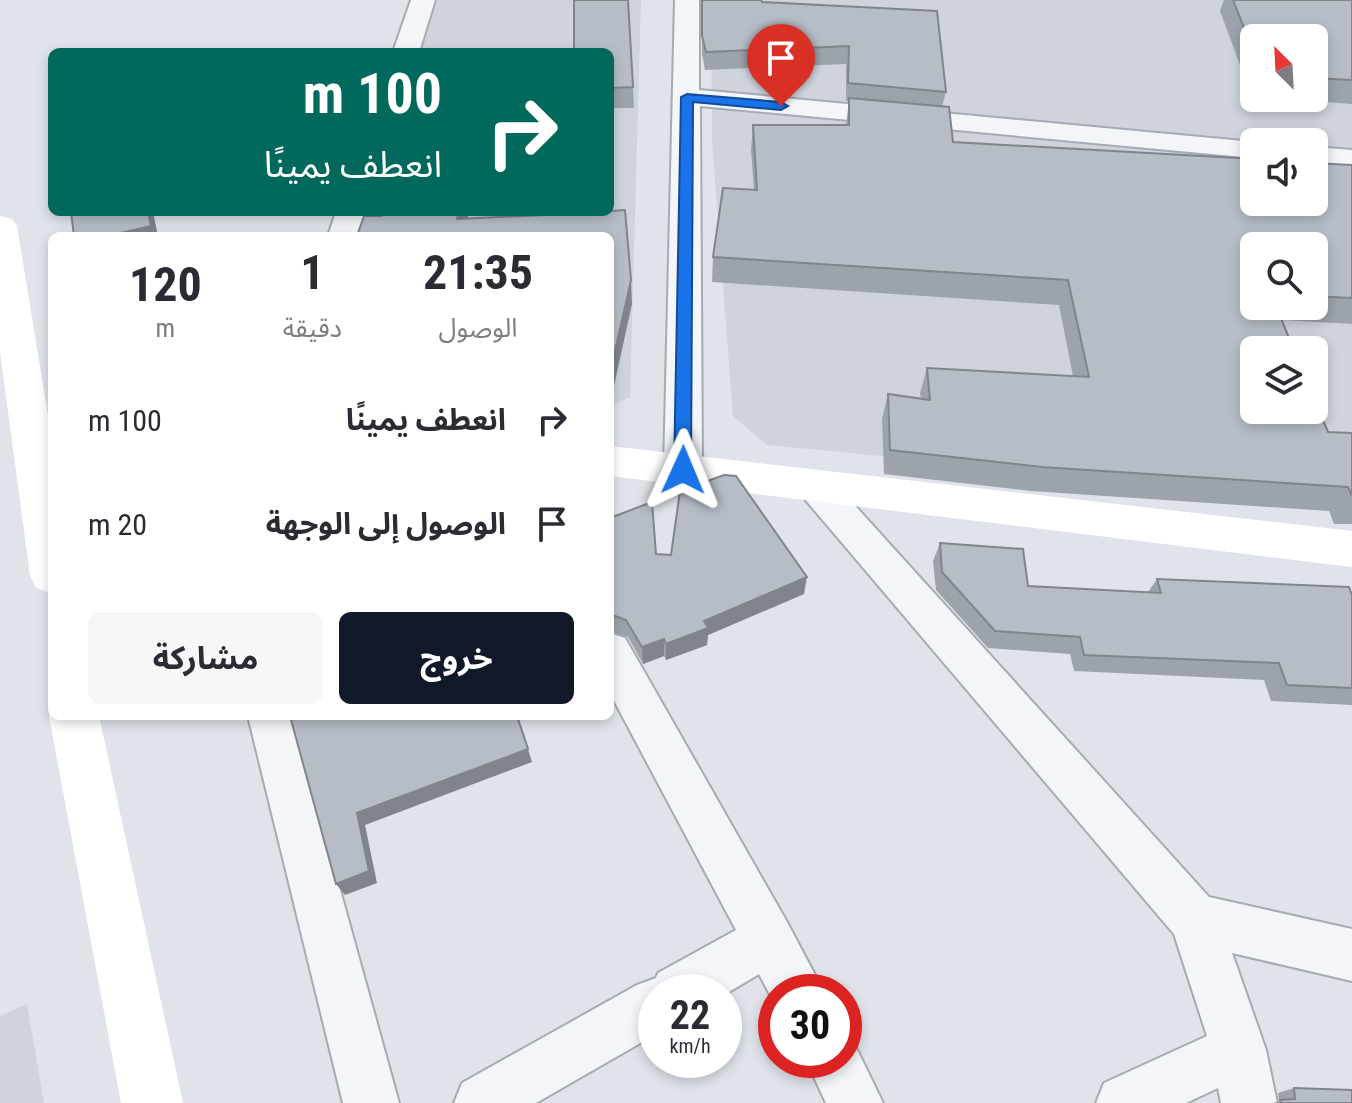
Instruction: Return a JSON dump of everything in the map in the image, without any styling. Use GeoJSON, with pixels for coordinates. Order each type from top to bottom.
{"type":"FeatureCollection","features":[{"type":"Feature","properties":{"kind":"street"},"geometry":{"type":"LineString","coordinates":[[407,48],[423,0]]}},
{"type":"Feature","properties":{"kind":"street"},"geometry":{"type":"LineString","coordinates":[[683,470],[687,0]]}},
{"type":"Feature","properties":{"kind":"street"},"geometry":{"type":"LineString","coordinates":[[687,97],[1240,149]]}},
{"type":"Feature","properties":{"kind":"street"},"geometry":{"type":"LineString","coordinates":[[1328,156],[1352,159]]}},
{"type":"Feature","properties":{"kind":"street"},"geometry":{"type":"LineString","coordinates":[[0,226],[38,394],[48,523]]}},
{"type":"Feature","properties":{"kind":"street"},"geometry":{"type":"LineString","coordinates":[[614,461],[817,488],[1352,549]]}},
{"type":"Feature","properties":{"kind":"street"},"geometry":{"type":"LineString","coordinates":[[817,488],[1195,919],[1239,1050],[1249,1103]]}},
{"type":"Feature","properties":{"kind":"street"},"geometry":{"type":"LineString","coordinates":[[614,658],[787,974]]}},
{"type":"Feature","properties":{"kind":"street"},"geometry":{"type":"LineString","coordinates":[[75,720],[152,1103]]}},
{"type":"Feature","properties":{"kind":"street"},"geometry":{"type":"LineString","coordinates":[[271,720],[371,1103]]}},
{"type":"Feature","properties":{"kind":"street"},"geometry":{"type":"LineString","coordinates":[[1195,919],[1352,955]]}},
{"type":"Feature","properties":{"kind":"street"},"geometry":{"type":"LineString","coordinates":[[709,974],[769,940]]}},
{"type":"Feature","properties":{"kind":"street"},"geometry":{"type":"LineString","coordinates":[[482,1103],[638,1014]]}},
{"type":"Feature","properties":{"kind":"street"},"geometry":{"type":"LineString","coordinates":[[1124,1103],[1239,1050]]}},
{"type":"Feature","properties":{"kind":"street"},"geometry":{"type":"LineString","coordinates":[[843,1078],[855,1103]]}},
{"type":"Feature","properties":{"kind":"shaded area"},"geometry":{"type":"Polygon","coordinates":[[[435,0],[641,0],[630,397],[614,404],[614,232],[366,232],[371,216],[614,216],[614,48],[420,48],[435,0]]]}},
{"type":"Feature","properties":{"kind":"shaded area"},"geometry":{"type":"Polygon","coordinates":[[[711,0],[1352,0],[1352,501],[767,445],[733,416],[712,141],[711,0]]]}},
{"type":"Feature","properties":{"kind":"shaded area"},"geometry":{"type":"Polygon","coordinates":[[[27,1004],[44,1103],[0,1103],[0,1016],[27,1004]]]}},
{"type":"Feature","properties":{"kind":"building"},"geometry":{"type":"Polygon","coordinates":[[[574,0],[628,0],[633,87],[614,88],[614,48],[574,48],[574,0]]]}},
{"type":"Feature","properties":{"kind":"building"},"geometry":{"type":"Polygon","coordinates":[[[702,0],[761,0],[937,11],[946,92],[848,83],[849,46],[706,52],[702,36],[702,0]]]}},
{"type":"Feature","properties":{"kind":"building"},"geometry":{"type":"Polygon","coordinates":[[[1233,0],[1352,0],[1352,80],[1328,79],[1328,24],[1243,24],[1233,0]]]}},
{"type":"Feature","properties":{"kind":"building"},"geometry":{"type":"Polygon","coordinates":[[[849,98],[949,107],[953,142],[1240,158],[1240,216],[1328,216],[1328,164],[1352,165],[1352,298],[1328,297],[1328,232],[1240,232],[1240,320],[1282,320],[1288,336],[1240,336],[1240,424],[1325,424],[1328,432],[1352,433],[1352,496],[1348,487],[1042,467],[890,450],[888,394],[930,400],[927,368],[1089,377],[1068,280],[713,257],[723,188],[757,190],[753,125],[849,125],[849,98]]]}},
{"type":"Feature","properties":{"kind":"building"},"geometry":{"type":"Polygon","coordinates":[[[625,210],[631,280],[614,355],[614,232],[358,232],[364,216],[458,216],[457,219],[614,216],[614,211],[625,210]]]}},
{"type":"Feature","properties":{"kind":"building"},"geometry":{"type":"Polygon","coordinates":[[[72,216],[149,216],[151,226],[125,232],[74,232],[72,216]]]}},
{"type":"Feature","properties":{"kind":"building"},"geometry":{"type":"Polygon","coordinates":[[[724,475],[736,476],[807,577],[704,621],[708,628],[666,644],[664,639],[642,647],[626,620],[614,616],[614,516],[652,502],[656,554],[671,555],[680,491],[724,475]]]}},
{"type":"Feature","properties":{"kind":"building"},"geometry":{"type":"Polygon","coordinates":[[[940,543],[1023,549],[1028,586],[1161,593],[1157,579],[1349,587],[1352,595],[1352,688],[1287,685],[1279,663],[1084,655],[1080,637],[995,631],[942,572],[940,543]]]}},
{"type":"Feature","properties":{"kind":"building"},"geometry":{"type":"Polygon","coordinates":[[[291,720],[518,720],[528,749],[357,813],[369,871],[336,884],[291,720]]]}},
{"type":"Feature","properties":{"kind":"building"},"geometry":{"type":"Polygon","coordinates":[[[1294,1088],[1352,1090],[1352,1103],[1281,1103],[1280,1100],[1295,1099],[1294,1088]]]}},
{"type":"Feature","properties":{"kind":"route"},"geometry":{"type":"LineString","coordinates":[[683,470],[687,97],[781,106]]}}]}
